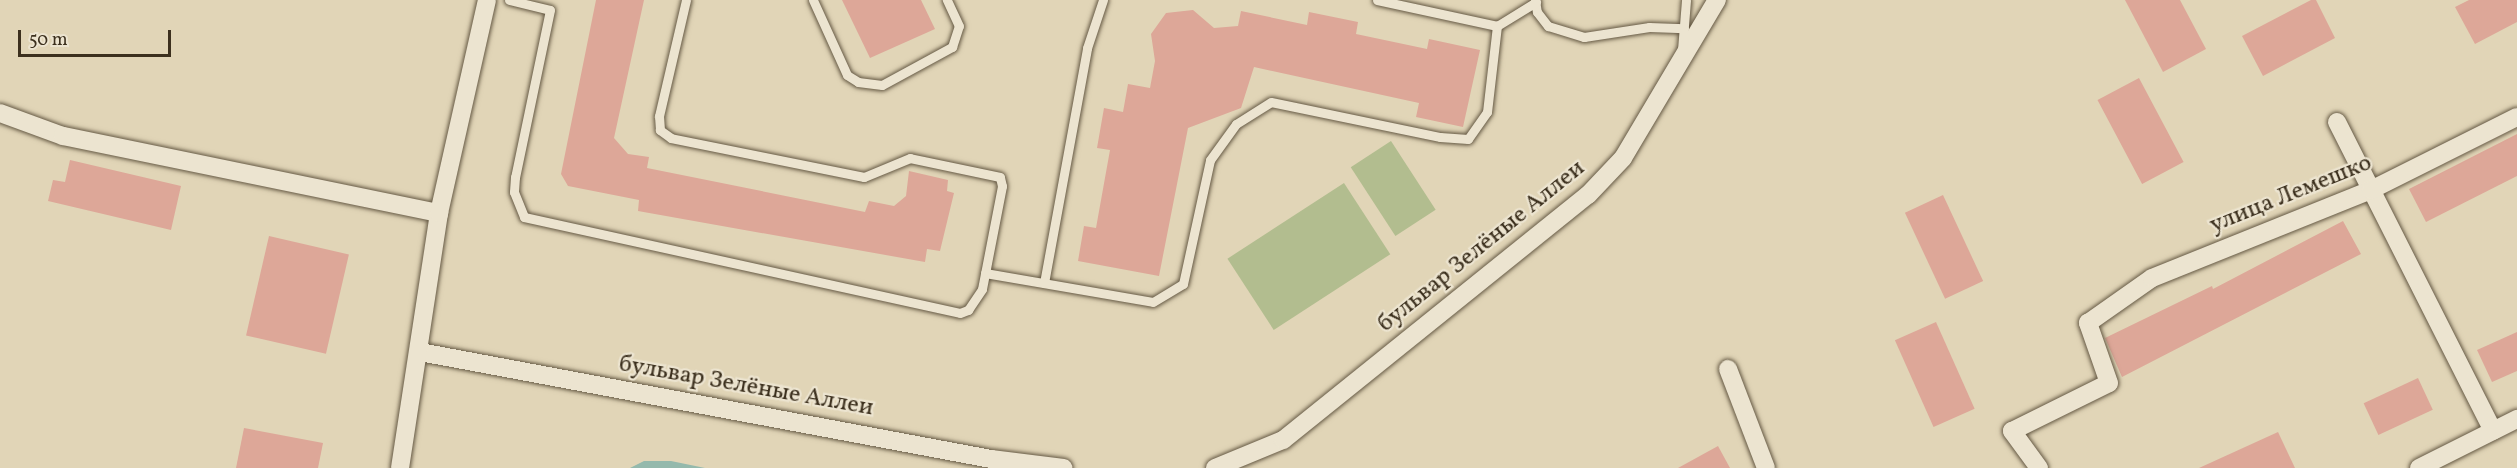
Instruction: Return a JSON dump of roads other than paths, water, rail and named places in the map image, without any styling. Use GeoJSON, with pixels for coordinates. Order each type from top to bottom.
{"type":"FeatureCollection","features":[{"type":"Feature","properties":{"kind":"street"},"geometry":{"type":"LineString","coordinates":[[400,468],[420,352],[439,213],[487,0]]}},
{"type":"Feature","properties":{"kind":"street","name":"бульвар Зелёные Аллеи"},"geometry":{"type":"LineString","coordinates":[[1215,468],[1283,440],[1588,195],[1623,159],[1680,68],[1718,0]]}},
{"type":"Feature","properties":{"kind":"street"},"geometry":{"type":"LineString","coordinates":[[0,113],[63,136],[439,213]]}},
{"type":"Feature","properties":{"kind":"street","name":"улица Лемешко"},"geometry":{"type":"LineString","coordinates":[[2038,468],[2012,431],[2109,383],[2088,323],[2152,278],[2371,190],[2517,117]]}},
{"type":"Feature","properties":{"kind":"street"},"geometry":{"type":"LineString","coordinates":[[2337,122],[2493,431]]}},
{"type":"Feature","properties":{"kind":"street","name":"бульвар Зелёные Аллеи"},"geometry":{"type":"LineString","coordinates":[[420,352],[991,459],[1063,468]]}},
{"type":"Feature","properties":{"kind":"street"},"geometry":{"type":"LineString","coordinates":[[1728,369],[1766,468]]}},
{"type":"Feature","properties":{"kind":"street"},"geometry":{"type":"LineString","coordinates":[[2419,468],[2517,419]]}},
{"type":"Feature","properties":{"kind":"lane"},"geometry":{"type":"LineString","coordinates":[[509,0],[550,10]]}},
{"type":"Feature","properties":{"kind":"lane"},"geometry":{"type":"LineString","coordinates":[[552,0],[515,177],[514,192],[524,217],[960,313],[977,299],[986,273],[1002,186],[1000,177],[910,159],[864,177],[692,143],[671,138],[660,129],[664,92],[686,0]]}},
{"type":"Feature","properties":{"kind":"lane"},"geometry":{"type":"LineString","coordinates":[[813,0],[847,75],[858,82],[882,84],[952,47],[959,26],[947,0]]}},
{"type":"Feature","properties":{"kind":"lane"},"geometry":{"type":"LineString","coordinates":[[1044,283],[1087,48],[1103,0]]}},
{"type":"Feature","properties":{"kind":"lane"},"geometry":{"type":"LineString","coordinates":[[1377,0],[1497,26],[1535,1],[1548,26],[1584,38],[1649,27],[1684,28]]}},
{"type":"Feature","properties":{"kind":"lane"},"geometry":{"type":"LineString","coordinates":[[1680,68],[1686,0]]}},
{"type":"Feature","properties":{"kind":"lane"},"geometry":{"type":"LineString","coordinates":[[986,273],[1153,302],[1183,284],[1210,160],[1236,124],[1271,102],[1440,137],[1468,139],[1487,112],[1497,26]]}},
{"type":"Feature","properties":{"kind":"water"},"geometry":{"type":"Polygon","coordinates":[[[644,461],[671,461],[705,468],[630,468],[644,461]]]}}]}
